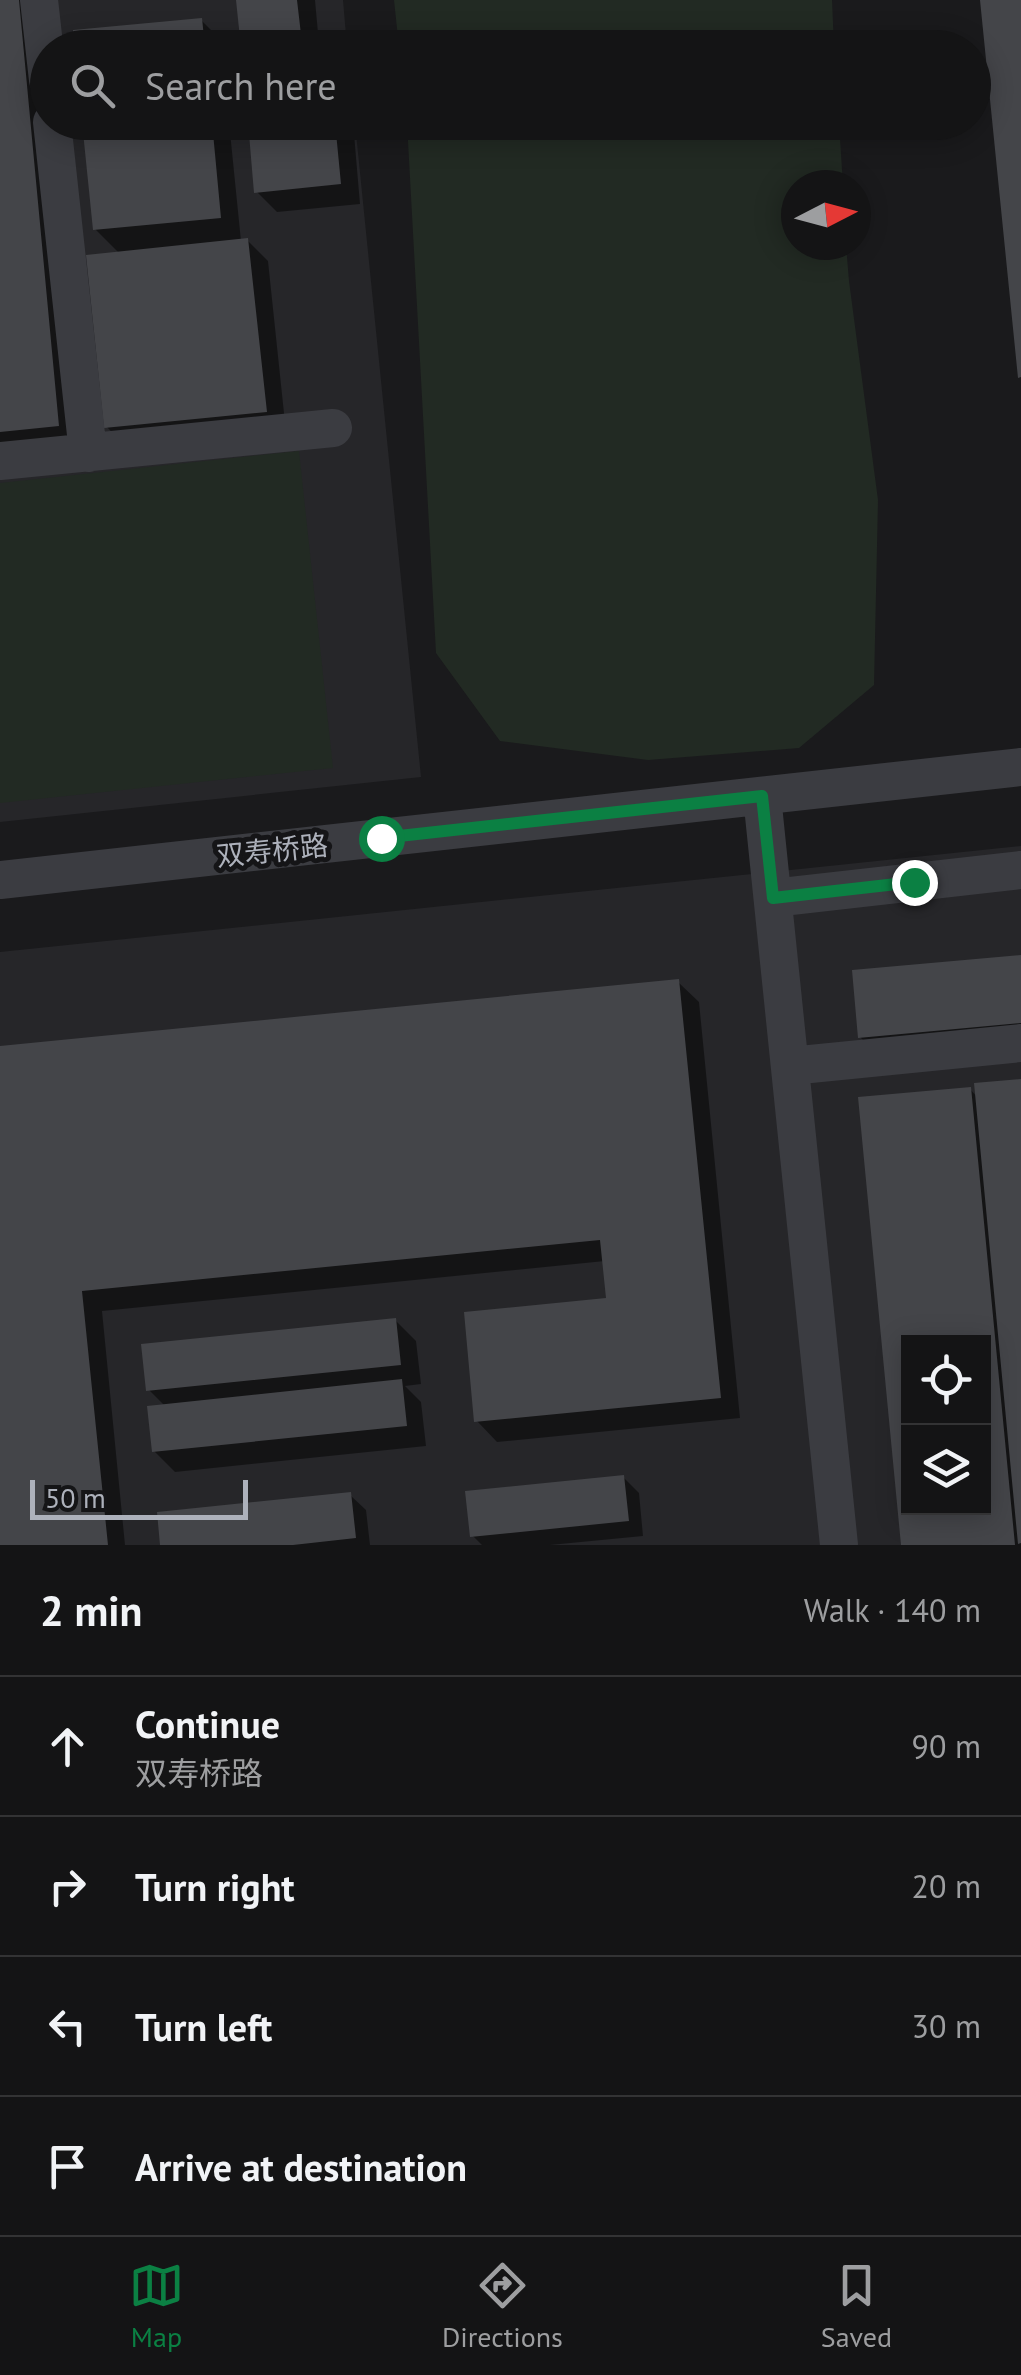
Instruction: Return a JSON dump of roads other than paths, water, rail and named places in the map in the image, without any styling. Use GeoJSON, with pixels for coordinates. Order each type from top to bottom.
{"type":"FeatureCollection","features":[{"type":"Feature","properties":{"kind":"street"},"geometry":{"type":"LineString","coordinates":[[39,0],[42,30]]}},
{"type":"Feature","properties":{"kind":"street"},"geometry":{"type":"LineString","coordinates":[[54,140],[88,453]]}},
{"type":"Feature","properties":{"kind":"street"},"geometry":{"type":"LineString","coordinates":[[0,461],[333,428]]}},
{"type":"Feature","properties":{"kind":"street","name":"双寿桥路"},"geometry":{"type":"LineString","coordinates":[[0,880],[1021,767]]}},
{"type":"Feature","properties":{"kind":"street"},"geometry":{"type":"LineString","coordinates":[[762,796],[840,1545]]}},
{"type":"Feature","properties":{"kind":"street"},"geometry":{"type":"LineString","coordinates":[[773,898],[1021,870]]}},
{"type":"Feature","properties":{"kind":"street"},"geometry":{"type":"LineString","coordinates":[[790,1066],[1021,1043]]}}]}
